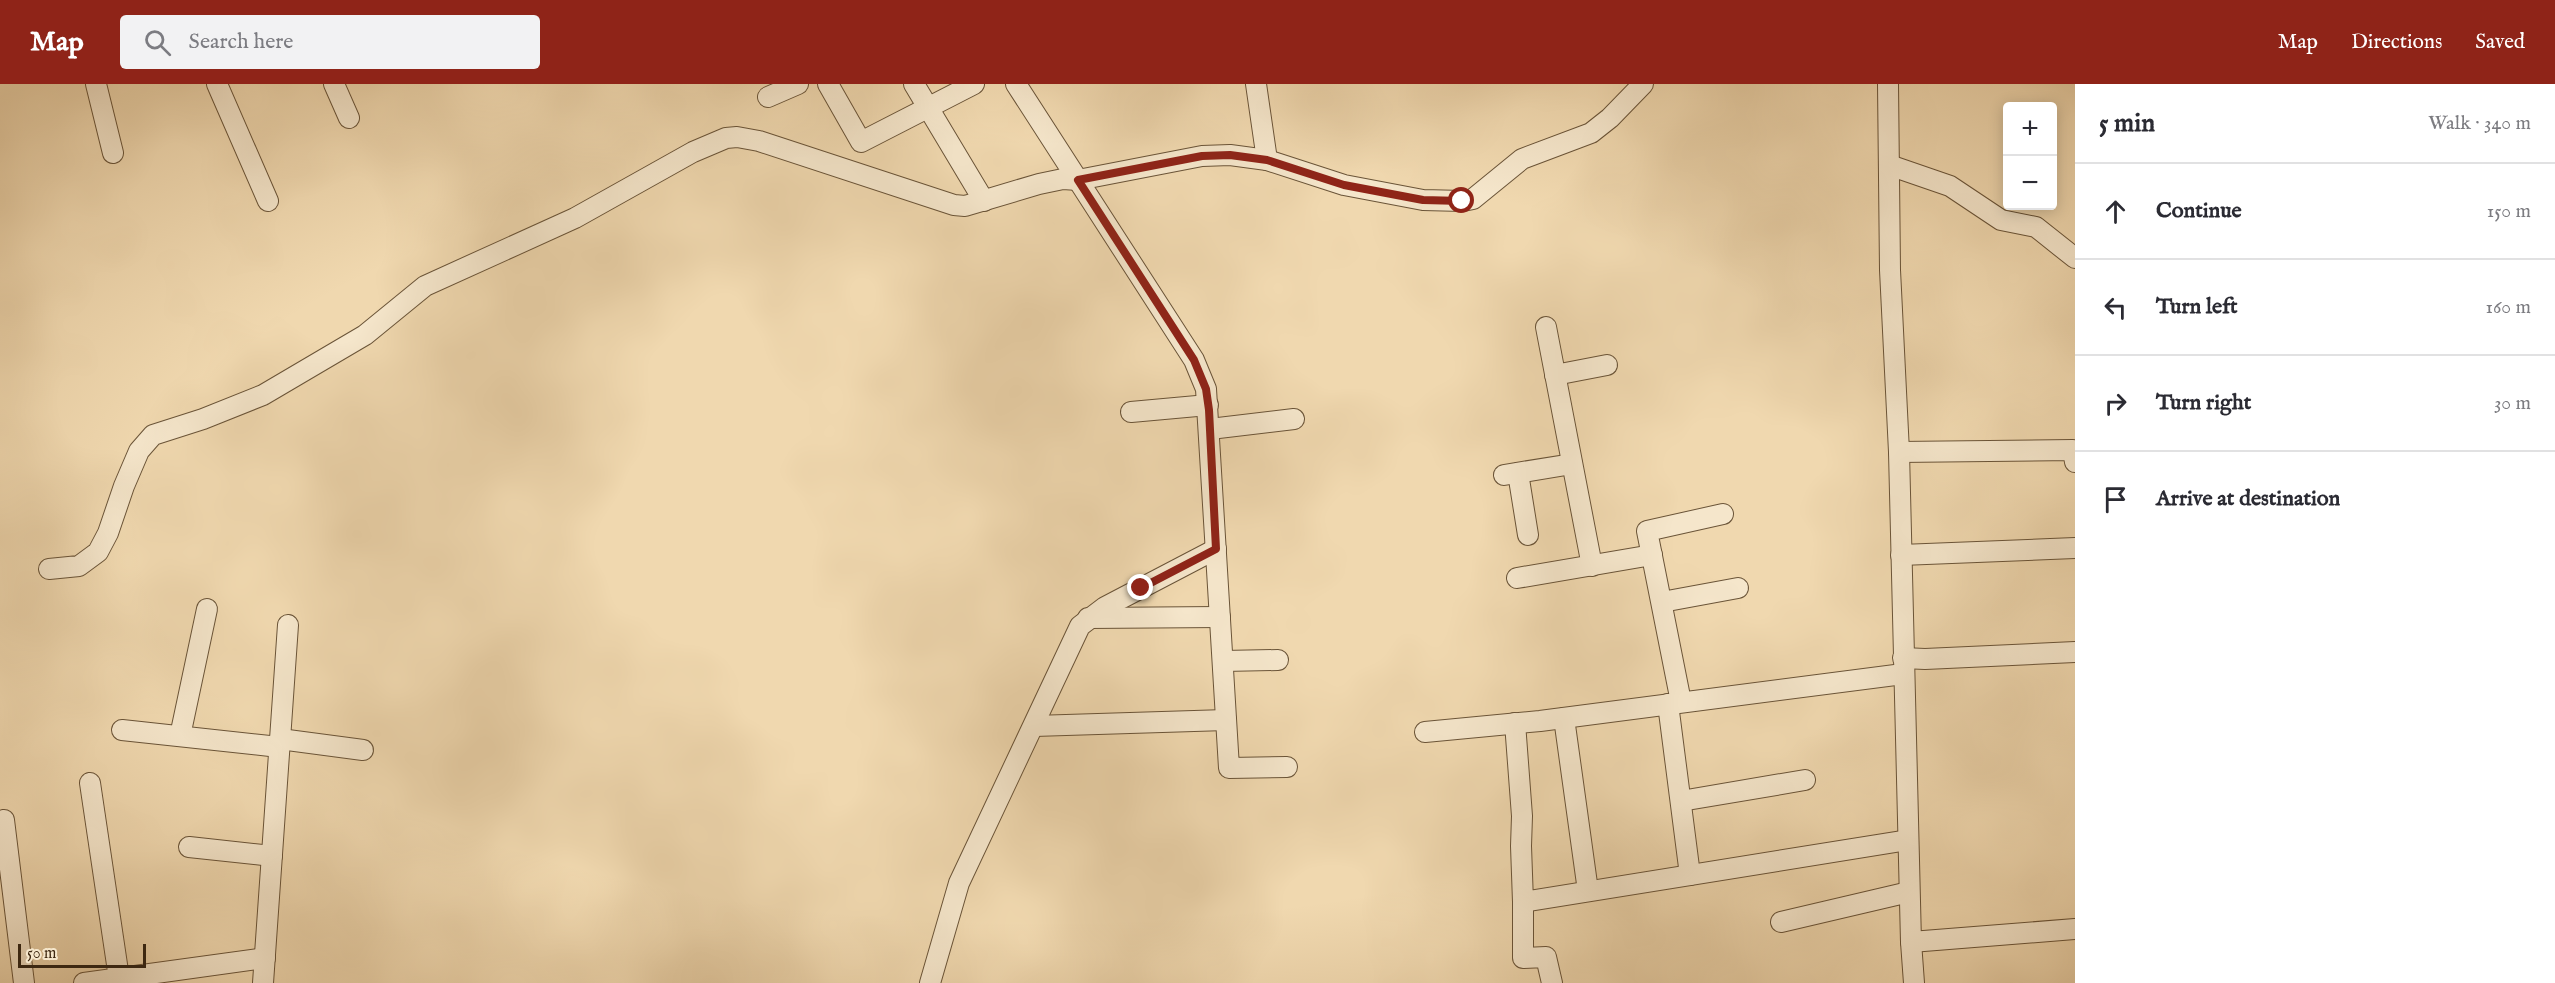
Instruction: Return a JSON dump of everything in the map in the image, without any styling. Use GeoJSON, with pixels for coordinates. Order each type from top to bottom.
{"type":"FeatureCollection","features":[{"type":"Feature","properties":{"kind":"street"},"geometry":{"type":"LineString","coordinates":[[96,84],[113,153]]}},
{"type":"Feature","properties":{"kind":"street"},"geometry":{"type":"LineString","coordinates":[[217,84],[268,201]]}},
{"type":"Feature","properties":{"kind":"street"},"geometry":{"type":"LineString","coordinates":[[334,84],[349,118]]}},
{"type":"Feature","properties":{"kind":"street"},"geometry":{"type":"LineString","coordinates":[[768,98],[798,84]]}},
{"type":"Feature","properties":{"kind":"street"},"geometry":{"type":"LineString","coordinates":[[828,84],[861,142],[974,84]]}},
{"type":"Feature","properties":{"kind":"street"},"geometry":{"type":"LineString","coordinates":[[914,84],[984,201]]}},
{"type":"Feature","properties":{"kind":"street"},"geometry":{"type":"LineString","coordinates":[[1016,84],[1194,360],[1206,389],[1229,768],[1287,766]]}},
{"type":"Feature","properties":{"kind":"street"},"geometry":{"type":"LineString","coordinates":[[1256,84],[1267,160]]}},
{"type":"Feature","properties":{"kind":"street"},"geometry":{"type":"LineString","coordinates":[[49,569],[79,566],[98,552],[108,533],[139,451],[153,435],[203,419],[263,395],[365,335],[425,286],[575,218],[715,142],[737,137],[759,141],[954,205],[971,206],[1039,184],[1063,179],[1078,180],[1202,156],[1230,155],[1267,160],[1344,185],[1423,200],[1462,201],[1473,199],[1522,159],[1591,133],[1610,118],[1643,84]]}},
{"type":"Feature","properties":{"kind":"street"},"geometry":{"type":"LineString","coordinates":[[1888,84],[1890,270],[1899,452],[1909,892],[1914,983]]}},
{"type":"Feature","properties":{"kind":"street"},"geometry":{"type":"LineString","coordinates":[[1889,165],[1950,186],[2001,220],[2036,227],[2075,258]]}},
{"type":"Feature","properties":{"kind":"street"},"geometry":{"type":"LineString","coordinates":[[1546,327],[1592,566]]}},
{"type":"Feature","properties":{"kind":"street"},"geometry":{"type":"LineString","coordinates":[[1555,375],[1607,365]]}},
{"type":"Feature","properties":{"kind":"street"},"geometry":{"type":"LineString","coordinates":[[1131,412],[1208,405]]}},
{"type":"Feature","properties":{"kind":"street"},"geometry":{"type":"LineString","coordinates":[[1210,429],[1294,419]]}},
{"type":"Feature","properties":{"kind":"street"},"geometry":{"type":"LineString","coordinates":[[1899,452],[2073,450],[2075,462]]}},
{"type":"Feature","properties":{"kind":"street"},"geometry":{"type":"LineString","coordinates":[[1528,536],[1511,474],[1572,464]]}},
{"type":"Feature","properties":{"kind":"street"},"geometry":{"type":"LineString","coordinates":[[1690,875],[1681,801],[1675,703],[1662,602],[1647,531],[1723,514]]}},
{"type":"Feature","properties":{"kind":"street"},"geometry":{"type":"LineString","coordinates":[[1901,555],[2075,548]]}},
{"type":"Feature","properties":{"kind":"street"},"geometry":{"type":"LineString","coordinates":[[930,983],[959,883],[1080,626],[1088,618],[1216,549]]}},
{"type":"Feature","properties":{"kind":"street"},"geometry":{"type":"LineString","coordinates":[[1517,578],[1652,555]]}},
{"type":"Feature","properties":{"kind":"street"},"geometry":{"type":"LineString","coordinates":[[1662,602],[1738,588]]}},
{"type":"Feature","properties":{"kind":"street"},"geometry":{"type":"LineString","coordinates":[[180,736],[207,609]]}},
{"type":"Feature","properties":{"kind":"street"},"geometry":{"type":"LineString","coordinates":[[1088,618],[1220,617]]}},
{"type":"Feature","properties":{"kind":"street"},"geometry":{"type":"LineString","coordinates":[[263,983],[288,624]]}},
{"type":"Feature","properties":{"kind":"street"},"geometry":{"type":"LineString","coordinates":[[1425,732],[1564,718],[1675,703],[1903,666],[1925,659],[2075,652]]}},
{"type":"Feature","properties":{"kind":"street"},"geometry":{"type":"LineString","coordinates":[[1223,661],[1278,660]]}},
{"type":"Feature","properties":{"kind":"street"},"geometry":{"type":"LineString","coordinates":[[1564,718],[1588,891]]}},
{"type":"Feature","properties":{"kind":"street"},"geometry":{"type":"LineString","coordinates":[[1034,726],[1226,720]]}},
{"type":"Feature","properties":{"kind":"street"},"geometry":{"type":"LineString","coordinates":[[1515,723],[1522,816],[1523,958],[1546,957],[1552,983]]}},
{"type":"Feature","properties":{"kind":"street"},"geometry":{"type":"LineString","coordinates":[[122,730],[363,750]]}},
{"type":"Feature","properties":{"kind":"street"},"geometry":{"type":"LineString","coordinates":[[1681,801],[1805,780]]}},
{"type":"Feature","properties":{"kind":"street"},"geometry":{"type":"LineString","coordinates":[[90,783],[119,978]]}},
{"type":"Feature","properties":{"kind":"street"},"geometry":{"type":"LineString","coordinates":[[3,820],[24,983]]}},
{"type":"Feature","properties":{"kind":"street"},"geometry":{"type":"LineString","coordinates":[[1523,902],[1908,840]]}},
{"type":"Feature","properties":{"kind":"street"},"geometry":{"type":"LineString","coordinates":[[189,847],[272,856]]}},
{"type":"Feature","properties":{"kind":"street"},"geometry":{"type":"LineString","coordinates":[[1782,922],[1909,892]]}},
{"type":"Feature","properties":{"kind":"street"},"geometry":{"type":"LineString","coordinates":[[1911,942],[2075,929]]}},
{"type":"Feature","properties":{"kind":"street"},"geometry":{"type":"LineString","coordinates":[[84,983],[265,957]]}},
{"type":"Feature","properties":{"kind":"route"},"geometry":{"type":"LineString","coordinates":[[1141,588],[1216,549],[1206,389],[1194,360],[1078,180],[1202,156],[1230,155],[1267,160],[1344,185],[1423,200],[1462,201]]}}]}
